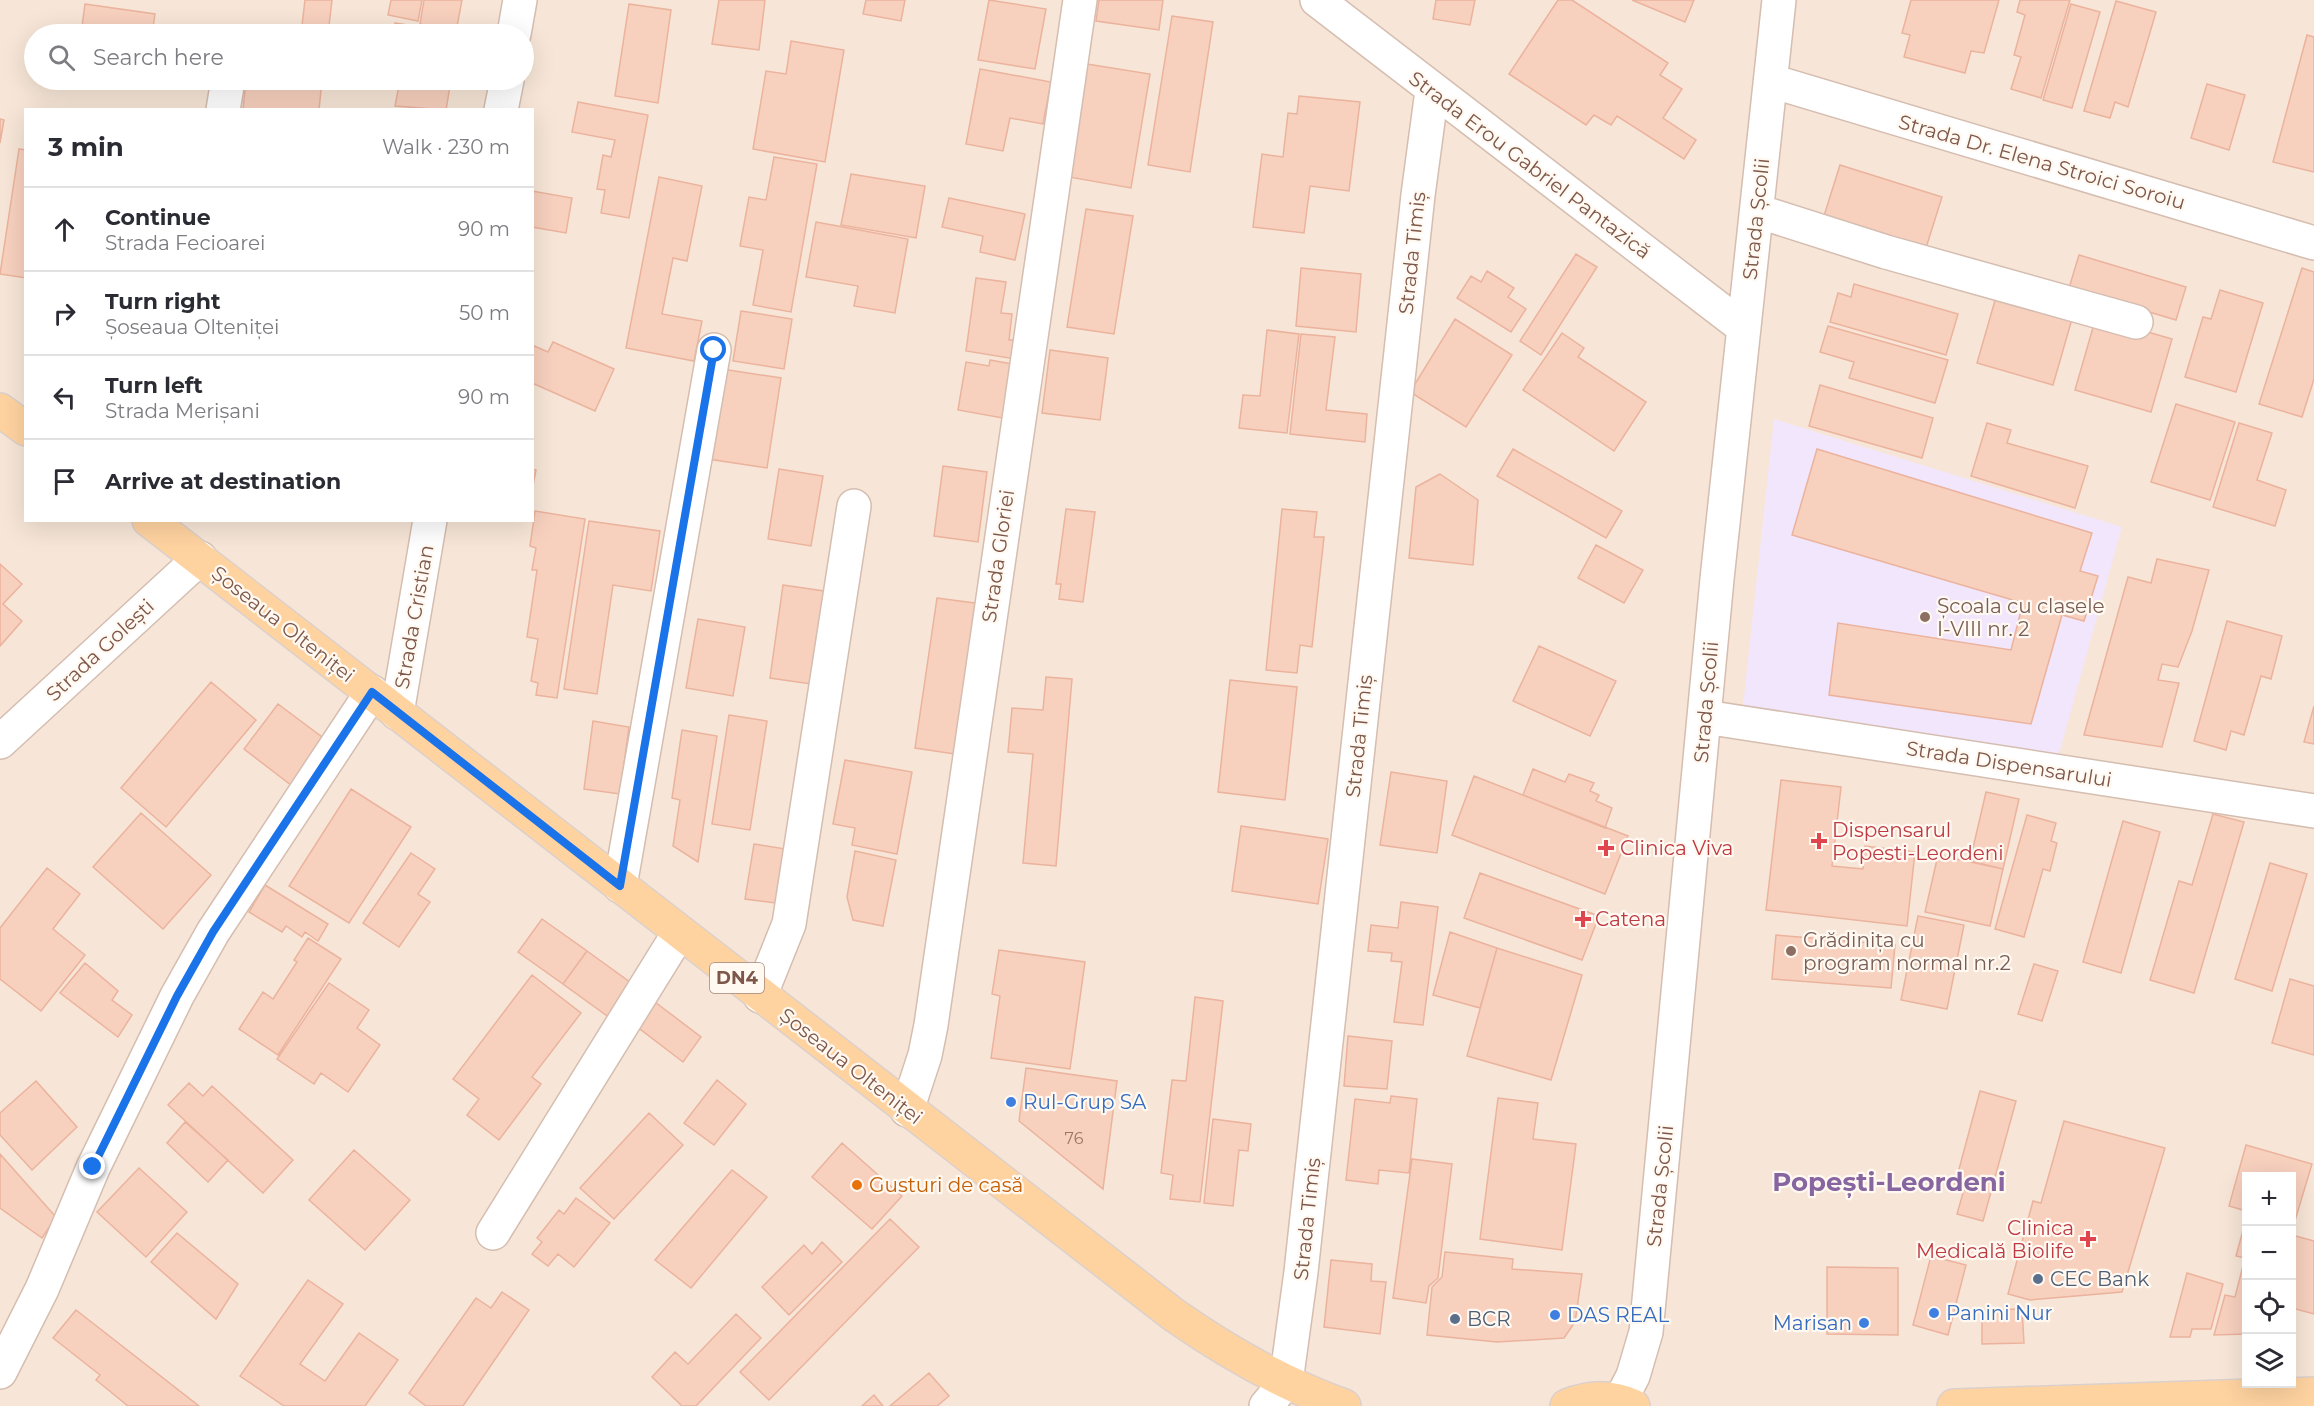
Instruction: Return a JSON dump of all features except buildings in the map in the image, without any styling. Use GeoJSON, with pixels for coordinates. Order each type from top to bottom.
{"type":"FeatureCollection","features":[{"type":"Feature","properties":{"kind":"main road"},"geometry":{"type":"LineString","coordinates":[[0,410],[24,428]]}},
{"type":"Feature","properties":{"kind":"main road","name":"Șoseaua Olteniței"},"geometry":{"type":"LineString","coordinates":[[156,523],[907,1110],[1174,1315],[1216,1344],[1276,1394],[1344,1406]]}},
{"type":"Feature","properties":{"kind":"main road"},"geometry":{"type":"LineString","coordinates":[[1954,1406],[2314,1394]]}},
{"type":"Feature","properties":{"kind":"main road"},"geometry":{"type":"LineString","coordinates":[[1567,1406],[1587,1399],[1627,1403]]}},
{"type":"Feature","properties":{"kind":"street"},"geometry":{"type":"LineString","coordinates":[[516,24],[520,0]]}},
{"type":"Feature","properties":{"kind":"street","name":"Strada Gloriei"},"geometry":{"type":"LineString","coordinates":[[907,1110],[925,1055],[931,1025],[1080,0]]}},
{"type":"Feature","properties":{"kind":"street","name":"Strada Erou Gabriel Pantazică"},"geometry":{"type":"LineString","coordinates":[[1317,0],[1432,91],[1744,328]]}},
{"type":"Feature","properties":{"kind":"street","name":"Strada Școlii"},"geometry":{"type":"LineString","coordinates":[[1627,1403],[1646,1332],[1705,717],[1779,0]]}},
{"type":"Feature","properties":{"kind":"street","name":"Strada Dr. Elena Stroici Soroiu"},"geometry":{"type":"LineString","coordinates":[[1771,81],[2314,243]]}},
{"type":"Feature","properties":{"kind":"street"},"geometry":{"type":"LineString","coordinates":[[223,108],[226,90]]}},
{"type":"Feature","properties":{"kind":"street"},"geometry":{"type":"LineString","coordinates":[[501,108],[505,90]]}},
{"type":"Feature","properties":{"kind":"street","name":"Strada Timiș"},"geometry":{"type":"LineString","coordinates":[[1276,1394],[1301,1272],[1418,195],[1432,91]]}},
{"type":"Feature","properties":{"kind":"street"},"geometry":{"type":"LineString","coordinates":[[1757,211],[1886,252],[2136,322]]}},
{"type":"Feature","properties":{"kind":"street"},"geometry":{"type":"LineString","coordinates":[[620,886],[714,350]]}},
{"type":"Feature","properties":{"kind":"street"},"geometry":{"type":"LineString","coordinates":[[760,996],[789,924],[854,506]]}},
{"type":"Feature","properties":{"kind":"street","name":"Strada Cristian"},"geometry":{"type":"LineString","coordinates":[[397,713],[430,522]]}},
{"type":"Feature","properties":{"kind":"street","name":"Strada Golești"},"geometry":{"type":"LineString","coordinates":[[0,742],[200,558]]}},
{"type":"Feature","properties":{"kind":"street"},"geometry":{"type":"LineString","coordinates":[[0,1372],[42,1288],[93,1167],[177,996],[213,932],[372,692]]}},
{"type":"Feature","properties":{"kind":"street","name":"Strada Dispensarului"},"geometry":{"type":"LineString","coordinates":[[1705,717],[2314,811]]}},
{"type":"Feature","properties":{"kind":"street"},"geometry":{"type":"LineString","coordinates":[[493,1233],[679,933]]}},
{"type":"Feature","properties":{"kind":"shaded area"},"geometry":{"type":"Polygon","coordinates":[[[0,0],[2314,0],[2314,1406],[0,1406],[0,0]]]}},
{"type":"Feature","properties":{"kind":"shaded area","name":"Școala cu clasele I-VIII nr. 2"},"geometry":{"type":"Polygon","coordinates":[[[1774,419],[2122,527],[2059,754],[1743,706],[1774,419]]]}},
{"type":"Feature","properties":{"kind":"place","name":"Școala cu clasele I-VIII nr. 2"},"geometry":{"type":"Point","coordinates":[1925,617]}},
{"type":"Feature","properties":{"kind":"place","name":"Dispensarul Popesti-Leordeni"},"geometry":{"type":"Point","coordinates":[1819,841]}},
{"type":"Feature","properties":{"kind":"place","name":"Clinica Viva"},"geometry":{"type":"Point","coordinates":[1606,848]}},
{"type":"Feature","properties":{"kind":"place","name":"Catena"},"geometry":{"type":"Point","coordinates":[1583,919]}},
{"type":"Feature","properties":{"kind":"place","name":"Grădinița cu program normal nr.2"},"geometry":{"type":"Point","coordinates":[1791,951]}},
{"type":"Feature","properties":{"kind":"place","name":"Rul-Grup SA"},"geometry":{"type":"Point","coordinates":[1011,1102]}},
{"type":"Feature","properties":{"kind":"place","name":"Gusturi de casă"},"geometry":{"type":"Point","coordinates":[857,1185]}},
{"type":"Feature","properties":{"kind":"place","name":"Clinica Medicală Biolife"},"geometry":{"type":"Point","coordinates":[2088,1239]}},
{"type":"Feature","properties":{"kind":"place","name":"CEC Bank"},"geometry":{"type":"Point","coordinates":[2038,1279]}},
{"type":"Feature","properties":{"kind":"place","name":"Panini Nur"},"geometry":{"type":"Point","coordinates":[1934,1313]}},
{"type":"Feature","properties":{"kind":"place","name":"DAS REAL"},"geometry":{"type":"Point","coordinates":[1555,1315]}},
{"type":"Feature","properties":{"kind":"place","name":"BCR"},"geometry":{"type":"Point","coordinates":[1455,1319]}},
{"type":"Feature","properties":{"kind":"place","name":"Marisan"},"geometry":{"type":"Point","coordinates":[1864,1323]}},
{"type":"Feature","properties":{"kind":"district","name":"Popești-Leordeni"},"geometry":{"type":"Point","coordinates":[1889,1182]}},
{"type":"Feature","properties":{"kind":"route"},"geometry":{"type":"LineString","coordinates":[[93,1167],[177,996],[213,932],[372,692],[620,886],[714,350]]}}]}
